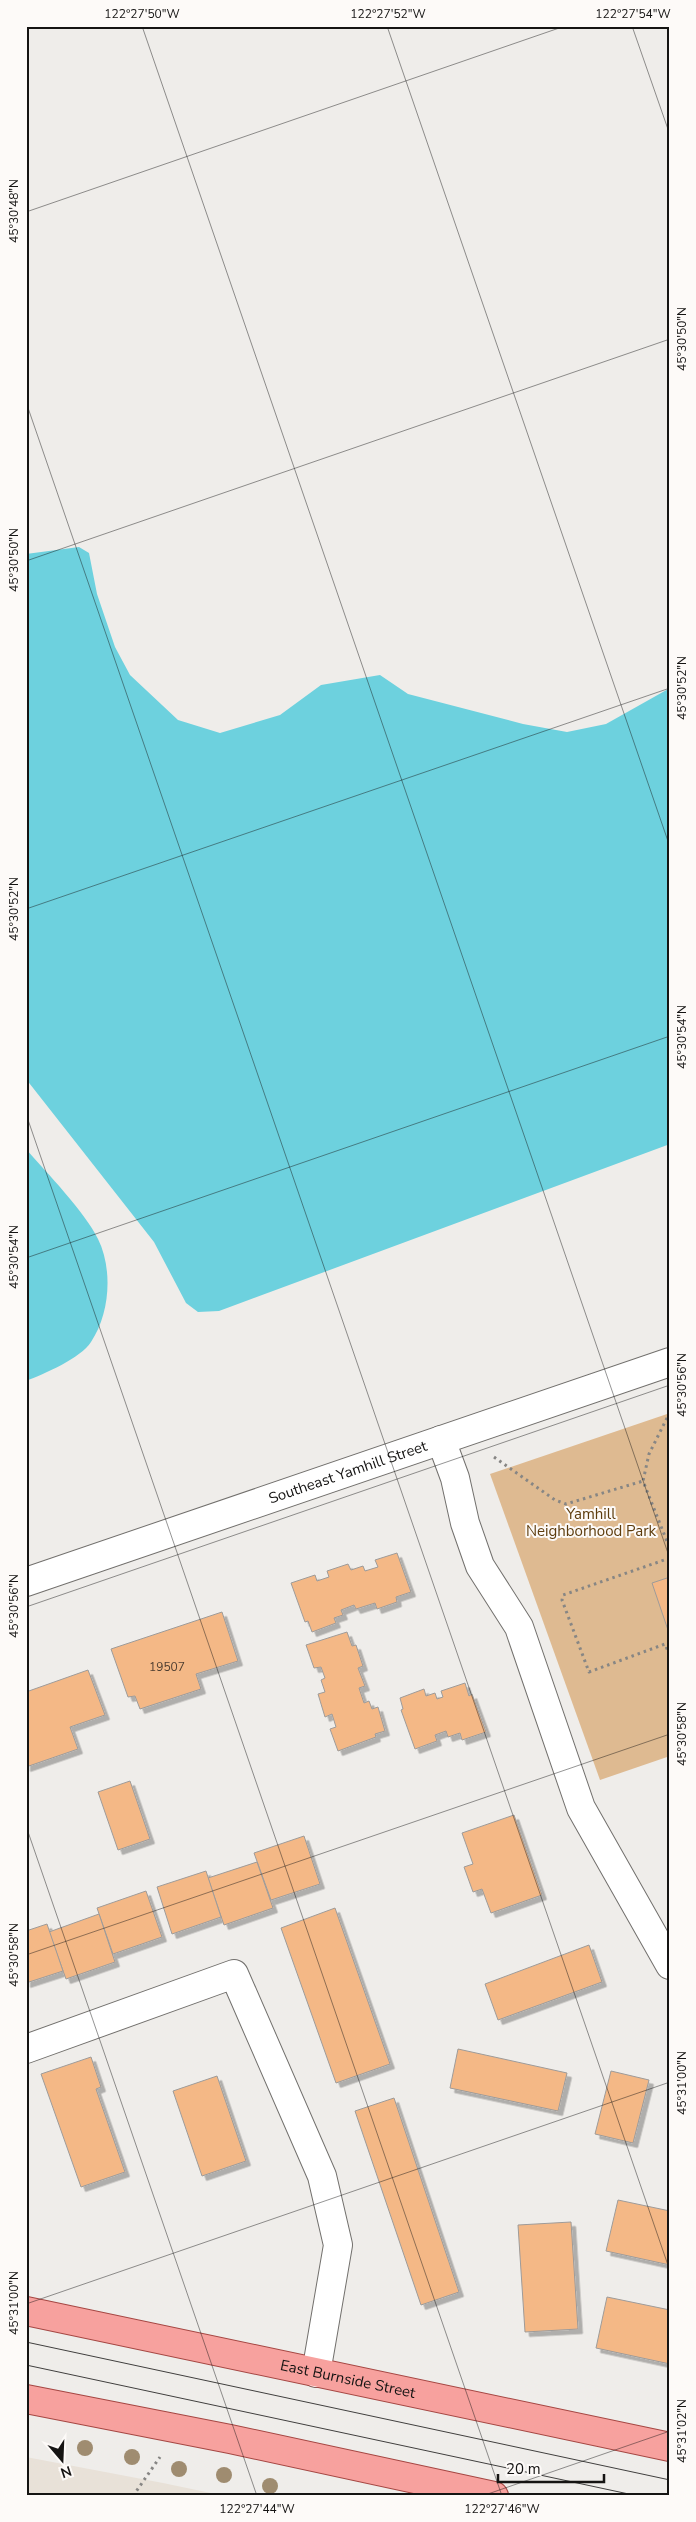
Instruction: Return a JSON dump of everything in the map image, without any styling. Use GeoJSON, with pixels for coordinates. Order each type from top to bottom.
{"type":"FeatureCollection","features":[{"type":"Feature","properties":{"kind":"main road","name":"East Burnside Street"},"geometry":{"type":"LineString","coordinates":[[26,2311],[670,2447]]}},
{"type":"Feature","properties":{"kind":"main road"},"geometry":{"type":"LineString","coordinates":[[26,2400],[230,2438],[494,2496]]}},
{"type":"Feature","properties":{"kind":"street","name":"Southeast Yamhill Street"},"geometry":{"type":"LineString","coordinates":[[26,1582],[670,1362]]}},
{"type":"Feature","properties":{"kind":"street"},"geometry":{"type":"LineString","coordinates":[[451,1437],[454,1478],[465,1523],[480,1566],[519,1627],[581,1808],[670,1965]]}},
{"type":"Feature","properties":{"kind":"street"},"geometry":{"type":"LineString","coordinates":[[26,2049],[234,1974],[322,2176],[338,2245],[316,2373]]}},
{"type":"Feature","properties":{"kind":"path"},"geometry":{"type":"LineString","coordinates":[[670,1412],[649,1454],[643,1480],[670,1549]]}},
{"type":"Feature","properties":{"kind":"path"},"geometry":{"type":"LineString","coordinates":[[451,1437],[555,1500],[566,1504],[643,1480]]}},
{"type":"Feature","properties":{"kind":"path"},"geometry":{"type":"LineString","coordinates":[[670,1558],[563,1594],[562,1600],[590,1672],[665,1644],[670,1656]]}},
{"type":"Feature","properties":{"kind":"path"},"geometry":{"type":"LineString","coordinates":[[133,2496],[162,2455]]}},
{"type":"Feature","properties":{"kind":"shaded area"},"geometry":{"type":"Polygon","coordinates":[[[26,2457],[163,2483],[225,2496],[26,2496],[26,2457]]]}},
{"type":"Feature","properties":{"kind":"green space","name":"Yamhill Neighborhood Park"},"geometry":{"type":"Polygon","coordinates":[[[670,1413],[670,1756],[600,1780],[490,1474],[670,1413]]]}},
{"type":"Feature","properties":{"kind":"water"},"geometry":{"type":"Polygon","coordinates":[[[79,547],[89,553],[97,594],[115,647],[130,675],[178,720],[220,733],[280,715],[321,685],[380,675],[408,694],[523,724],[567,732],[606,724],[670,688],[670,1144],[219,1311],[198,1312],[186,1303],[154,1242],[26,1079],[26,554],[79,547]]]}},
{"type":"Feature","properties":{"kind":"water"},"geometry":{"type":"Polygon","coordinates":[[[26,1149],[65,1193],[92,1228],[103,1251],[106,1264],[107,1291],[106,1305],[102,1318],[97,1331],[86,1348],[71,1360],[26,1381],[26,1149]]]}},
{"type":"Feature","properties":{"kind":"building"},"geometry":{"type":"Polygon","coordinates":[[[397,1553],[411,1592],[396,1597],[397,1602],[377,1609],[375,1603],[356,1609],[354,1605],[341,1610],[343,1615],[334,1618],[336,1623],[312,1632],[308,1621],[305,1622],[291,1583],[315,1575],[317,1581],[329,1577],[327,1571],[348,1564],[351,1570],[363,1566],[365,1571],[378,1567],[375,1560],[397,1553]]]}},
{"type":"Feature","properties":{"kind":"building"},"geometry":{"type":"Polygon","coordinates":[[[670,1577],[670,1636],[652,1583],[670,1577]]]}},
{"type":"Feature","properties":{"kind":"building"},"geometry":{"type":"Polygon","coordinates":[[[222,1612],[238,1661],[196,1674],[201,1689],[140,1709],[135,1696],[128,1697],[111,1649],[222,1612]]]}},
{"type":"Feature","properties":{"kind":"building"},"geometry":{"type":"Polygon","coordinates":[[[347,1632],[352,1646],[356,1645],[363,1666],[358,1668],[365,1686],[359,1688],[364,1703],[369,1701],[372,1709],[378,1707],[385,1731],[375,1734],[376,1737],[338,1751],[330,1729],[336,1727],[332,1714],[325,1717],[318,1694],[325,1692],[321,1680],[325,1678],[321,1667],[314,1668],[306,1645],[347,1632]]]}},
{"type":"Feature","properties":{"kind":"building"},"geometry":{"type":"Polygon","coordinates":[[[88,1670],[105,1715],[70,1727],[78,1749],[26,1767],[26,1692],[88,1670]]]}},
{"type":"Feature","properties":{"kind":"building"},"geometry":{"type":"Polygon","coordinates":[[[465,1683],[469,1696],[472,1694],[486,1732],[462,1740],[460,1733],[448,1737],[446,1731],[435,1735],[437,1741],[415,1749],[401,1710],[403,1709],[400,1698],[424,1689],[426,1696],[435,1693],[437,1699],[443,1697],[441,1691],[465,1683]]]}},
{"type":"Feature","properties":{"kind":"building"},"geometry":{"type":"Polygon","coordinates":[[[130,1781],[150,1839],[118,1850],[98,1792],[130,1781]]]}},
{"type":"Feature","properties":{"kind":"building"},"geometry":{"type":"Polygon","coordinates":[[[514,1815],[542,1895],[491,1913],[482,1889],[473,1892],[464,1867],[473,1864],[462,1833],[514,1815]]]}},
{"type":"Feature","properties":{"kind":"building"},"geometry":{"type":"Polygon","coordinates":[[[304,1836],[320,1884],[271,1900],[254,1853],[304,1836]]]}},
{"type":"Feature","properties":{"kind":"building"},"geometry":{"type":"Polygon","coordinates":[[[257,1862],[273,1908],[224,1925],[208,1878],[257,1862]]]}},
{"type":"Feature","properties":{"kind":"building"},"geometry":{"type":"Polygon","coordinates":[[[206,1871],[221,1917],[172,1934],[157,1887],[206,1871]]]}},
{"type":"Feature","properties":{"kind":"building"},"geometry":{"type":"Polygon","coordinates":[[[146,1891],[162,1937],[113,1954],[97,1908],[146,1891]]]}},
{"type":"Feature","properties":{"kind":"building"},"geometry":{"type":"Polygon","coordinates":[[[335,1908],[390,2064],[336,2083],[281,1928],[335,1908]]]}},
{"type":"Feature","properties":{"kind":"building"},"geometry":{"type":"Polygon","coordinates":[[[99,1914],[115,1962],[66,1979],[49,1932],[99,1914]]]}},
{"type":"Feature","properties":{"kind":"building"},"geometry":{"type":"Polygon","coordinates":[[[47,1924],[63,1971],[26,1983],[26,1931],[47,1924]]]}},
{"type":"Feature","properties":{"kind":"building"},"geometry":{"type":"Polygon","coordinates":[[[589,1945],[602,1982],[498,2020],[485,1984],[589,1945]]]}},
{"type":"Feature","properties":{"kind":"building"},"geometry":{"type":"Polygon","coordinates":[[[458,2049],[567,2073],[558,2111],[450,2088],[458,2049]]]}},
{"type":"Feature","properties":{"kind":"building"},"geometry":{"type":"Polygon","coordinates":[[[91,2057],[101,2087],[96,2089],[125,2172],[81,2187],[41,2074],[91,2057]]]}},
{"type":"Feature","properties":{"kind":"building"},"geometry":{"type":"Polygon","coordinates":[[[611,2071],[649,2080],[633,2143],[595,2134],[611,2071]]]}},
{"type":"Feature","properties":{"kind":"building"},"geometry":{"type":"Polygon","coordinates":[[[217,2076],[246,2161],[202,2176],[173,2091],[217,2076]]]}},
{"type":"Feature","properties":{"kind":"building"},"geometry":{"type":"Polygon","coordinates":[[[394,2098],[459,2292],[421,2305],[355,2111],[394,2098]]]}},
{"type":"Feature","properties":{"kind":"building"},"geometry":{"type":"Polygon","coordinates":[[[618,2200],[670,2211],[670,2265],[606,2251],[618,2200]]]}},
{"type":"Feature","properties":{"kind":"building"},"geometry":{"type":"Polygon","coordinates":[[[571,2222],[578,2329],[525,2332],[518,2225],[571,2222]]]}},
{"type":"Feature","properties":{"kind":"building"},"geometry":{"type":"Polygon","coordinates":[[[607,2297],[670,2310],[670,2364],[596,2348],[607,2297]]]}},
{"type":"Feature","properties":{"kind":"tram line"},"geometry":{"type":"LineString","coordinates":[[26,2342],[670,2480]]}},
{"type":"Feature","properties":{"kind":"tram line"},"geometry":{"type":"LineString","coordinates":[[26,2365],[638,2496]]}}]}
